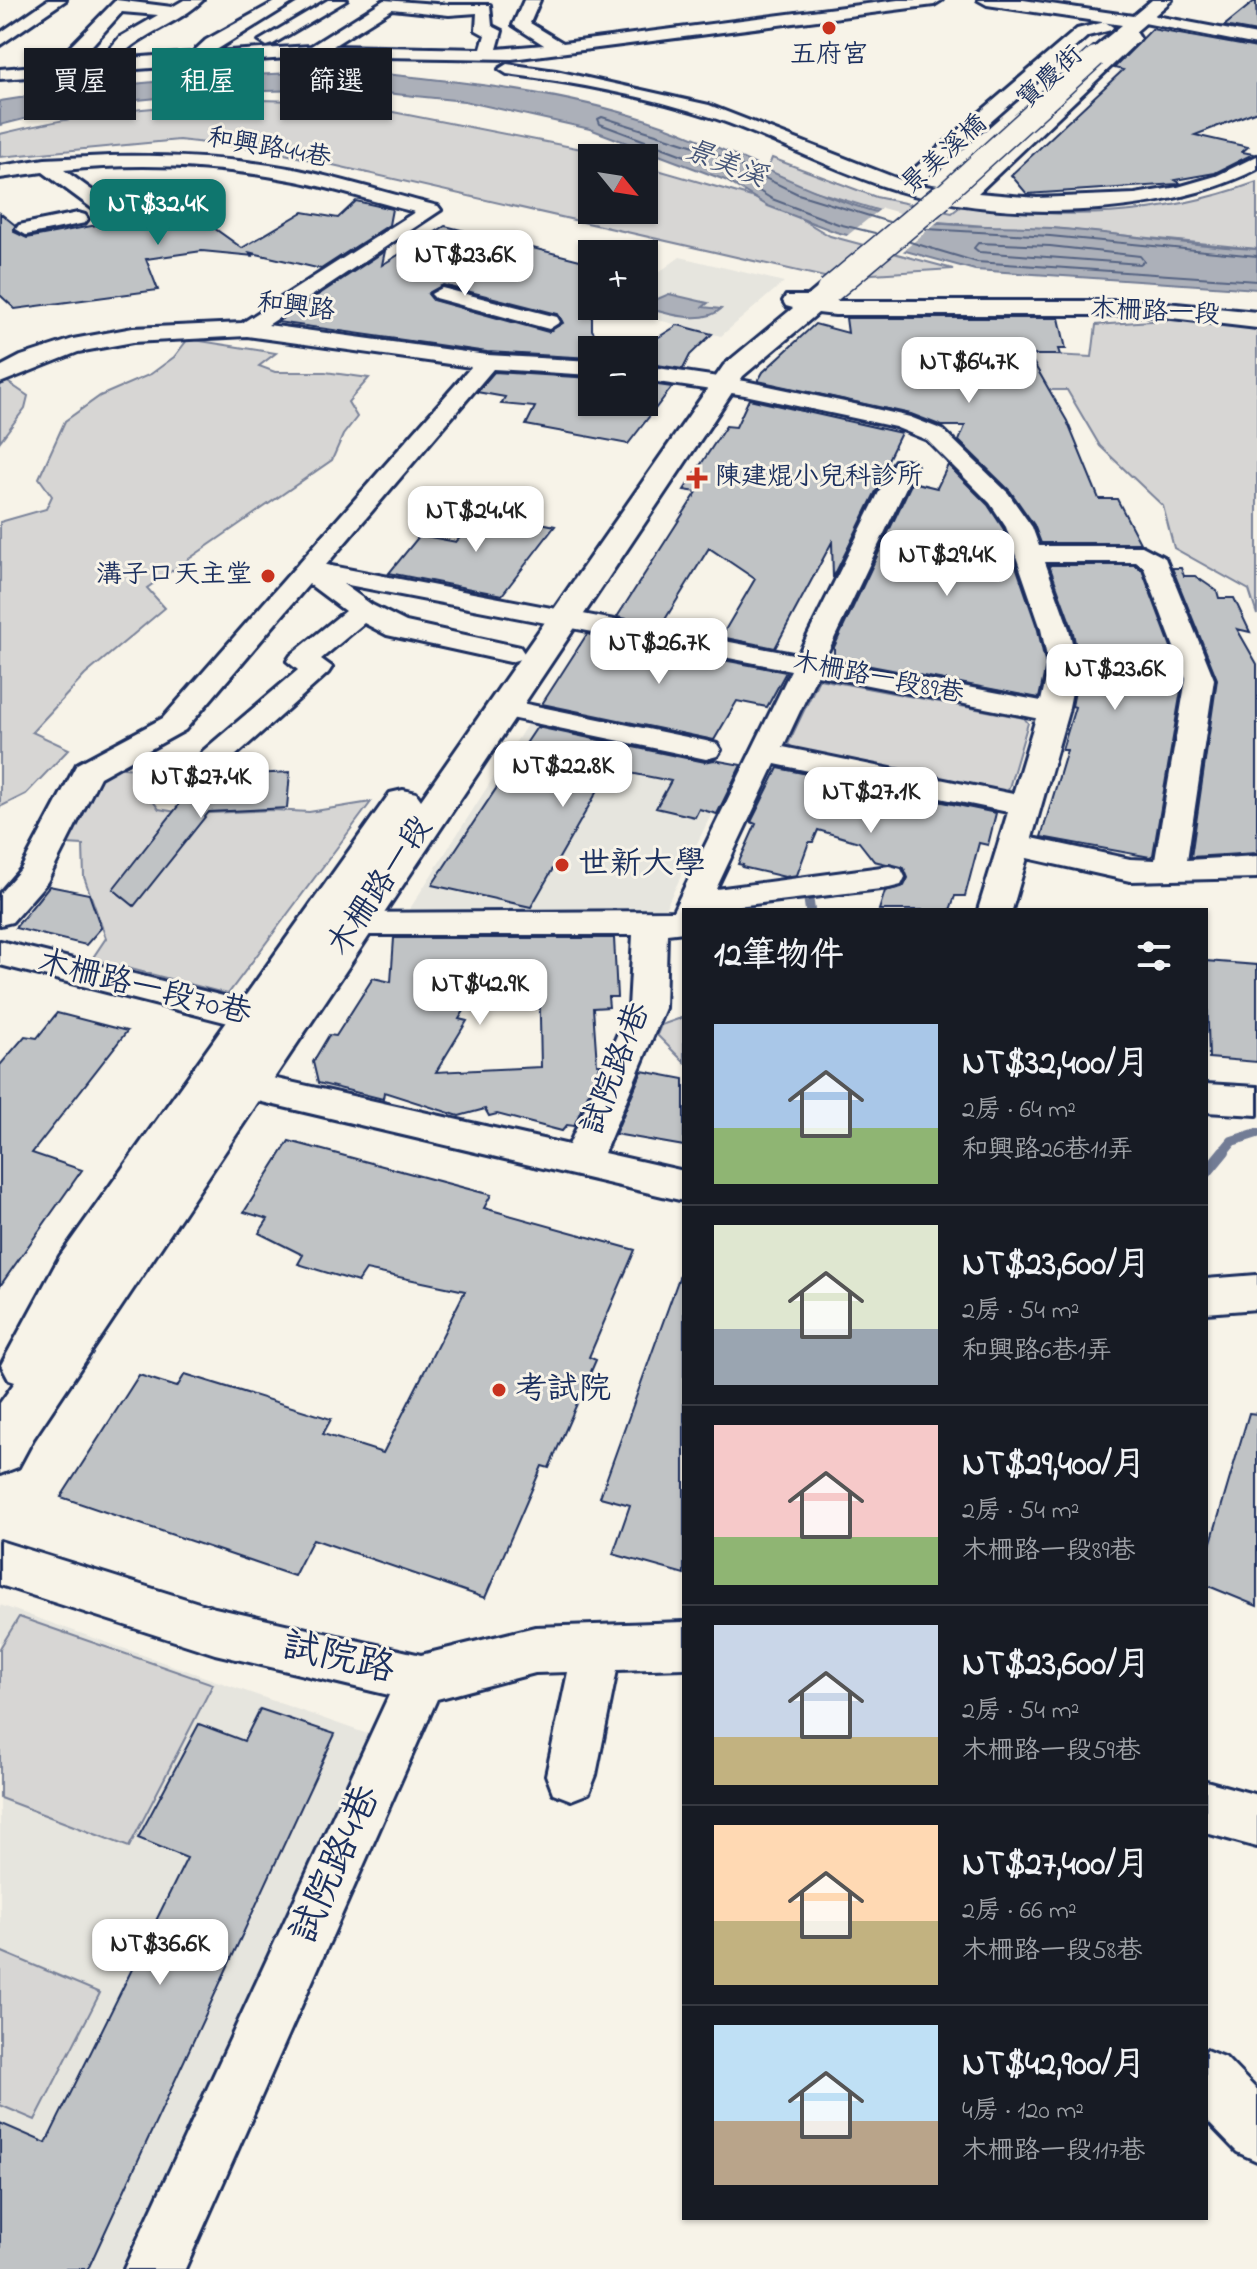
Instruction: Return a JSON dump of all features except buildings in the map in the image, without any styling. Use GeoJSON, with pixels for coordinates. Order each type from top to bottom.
{"type":"FeatureCollection","features":[{"type":"Feature","properties":{"kind":"main road"},"geometry":{"type":"LineString","coordinates":[[987,0],[1133,15]]}},
{"type":"Feature","properties":{"kind":"main road"},"geometry":{"type":"LineString","coordinates":[[1063,0],[1133,15]]}},
{"type":"Feature","properties":{"kind":"main road","name":"寶慶街"},"geometry":{"type":"LineString","coordinates":[[1085,55],[1133,15]]}},
{"type":"Feature","properties":{"kind":"main road","name":"景美溪橋"},"geometry":{"type":"LineString","coordinates":[[811,296],[913,222],[1085,55]]}},
{"type":"Feature","properties":{"kind":"main road","name":"木柵路一段"},"geometry":{"type":"LineString","coordinates":[[0,1451],[229,1082],[271,1021],[354,925],[502,708],[550,616],[713,382],[733,371],[811,296],[849,308],[1146,308],[1257,320]]}},
{"type":"Feature","properties":{"kind":"main road","name":"木柵路一段"},"geometry":{"type":"LineString","coordinates":[[271,1021],[316,923],[510,653],[550,616]]}},
{"type":"Feature","properties":{"kind":"main road","name":"木柵路一段"},"geometry":{"type":"LineString","coordinates":[[0,1412],[77,1269],[229,1082]]}},
{"type":"Feature","properties":{"kind":"street"},"geometry":{"type":"LineString","coordinates":[[0,40],[58,0]]}},
{"type":"Feature","properties":{"kind":"street"},"geometry":{"type":"LineString","coordinates":[[207,48],[289,0]]}},
{"type":"Feature","properties":{"kind":"street"},"geometry":{"type":"LineString","coordinates":[[254,48],[339,0]]}},
{"type":"Feature","properties":{"kind":"street"},"geometry":{"type":"LineString","coordinates":[[532,0],[521,25],[562,49]]}},
{"type":"Feature","properties":{"kind":"street"},"geometry":{"type":"LineString","coordinates":[[392,52],[487,55],[562,49],[934,0]]}},
{"type":"Feature","properties":{"kind":"street"},"geometry":{"type":"LineString","coordinates":[[320,48],[393,2],[449,10],[485,8],[484,30],[494,31],[487,55]]}},
{"type":"Feature","properties":{"kind":"street"},"geometry":{"type":"LineString","coordinates":[[78,48],[122,3],[175,12]]}},
{"type":"Feature","properties":{"kind":"street"},"geometry":{"type":"LineString","coordinates":[[119,48],[126,40],[175,12],[198,7]]}},
{"type":"Feature","properties":{"kind":"street"},"geometry":{"type":"LineString","coordinates":[[1133,15],[1257,40]]}},
{"type":"Feature","properties":{"kind":"street","name":"寶慶街"},"geometry":{"type":"LineString","coordinates":[[905,187],[1083,32],[1133,15],[1132,38],[964,196]]}},
{"type":"Feature","properties":{"kind":"street"},"geometry":{"type":"LineString","coordinates":[[392,54],[536,73],[703,109],[905,187],[964,196],[1041,203],[1136,199],[1201,187],[1243,172],[1257,162]]}},
{"type":"Feature","properties":{"kind":"street"},"geometry":{"type":"LineString","coordinates":[[0,72],[24,72]]}},
{"type":"Feature","properties":{"kind":"street"},"geometry":{"type":"LineString","coordinates":[[0,82],[24,78]]}},
{"type":"Feature","properties":{"kind":"street","name":"和興路44巷"},"geometry":{"type":"LineString","coordinates":[[0,172],[108,160],[211,163],[294,175],[431,210],[247,329]]}},
{"type":"Feature","properties":{"kind":"street"},"geometry":{"type":"LineString","coordinates":[[45,165],[111,213]]}},
{"type":"Feature","properties":{"kind":"street"},"geometry":{"type":"LineString","coordinates":[[19,230],[78,219]]}},
{"type":"Feature","properties":{"kind":"street"},"geometry":{"type":"LineString","coordinates":[[442,294],[555,313],[539,337],[541,365]]}},
{"type":"Feature","properties":{"kind":"street","name":"和興路"},"geometry":{"type":"LineString","coordinates":[[0,376],[29,361],[73,346],[133,335],[247,329],[487,362],[578,367]]}},
{"type":"Feature","properties":{"kind":"street"},"geometry":{"type":"LineString","coordinates":[[0,914],[35,874],[88,771],[174,724],[487,362]]}},
{"type":"Feature","properties":{"kind":"street"},"geometry":{"type":"LineString","coordinates":[[658,375],[713,382],[902,422],[935,435],[999,498],[1019,527],[1055,629],[1063,666],[1053,712],[996,908]]}},
{"type":"Feature","properties":{"kind":"street"},"geometry":{"type":"LineString","coordinates":[[690,908],[904,466]]}},
{"type":"Feature","properties":{"kind":"street"},"geometry":{"type":"LineString","coordinates":[[1031,554],[1142,554],[1156,564],[1200,679],[1169,871]]}},
{"type":"Feature","properties":{"kind":"street"},"geometry":{"type":"LineString","coordinates":[[306,569],[362,611],[397,629],[510,653]]}},
{"type":"Feature","properties":{"kind":"street","name":"木柵路一段89巷"},"geometry":{"type":"LineString","coordinates":[[306,569],[1053,712]]}},
{"type":"Feature","properties":{"kind":"street"},"geometry":{"type":"LineString","coordinates":[[214,758],[318,667],[301,661],[362,611]]}},
{"type":"Feature","properties":{"kind":"street"},"geometry":{"type":"LineString","coordinates":[[502,708],[706,750]]}},
{"type":"Feature","properties":{"kind":"street"},"geometry":{"type":"LineString","coordinates":[[767,753],[1024,806]]}},
{"type":"Feature","properties":{"kind":"street"},"geometry":{"type":"LineString","coordinates":[[1015,845],[1130,870],[1257,867]]}},
{"type":"Feature","properties":{"kind":"street"},"geometry":{"type":"LineString","coordinates":[[708,908],[729,896],[889,877]]}},
{"type":"Feature","properties":{"kind":"street"},"geometry":{"type":"LineString","coordinates":[[316,923],[675,922]]}},
{"type":"Feature","properties":{"kind":"street","name":"試院路1巷"},"geometry":{"type":"LineString","coordinates":[[580,1164],[647,1008],[651,948],[675,922]]}},
{"type":"Feature","properties":{"kind":"street","name":"木柵路一段70巷"},"geometry":{"type":"LineString","coordinates":[[0,953],[271,1021]]}},
{"type":"Feature","properties":{"kind":"street"},"geometry":{"type":"LineString","coordinates":[[229,1082],[682,1186]]}},
{"type":"Feature","properties":{"kind":"street"},"geometry":{"type":"LineString","coordinates":[[1208,1098],[1257,1101]]}},
{"type":"Feature","properties":{"kind":"street"},"geometry":{"type":"LineString","coordinates":[[1208,1296],[1257,1292]]}},
{"type":"Feature","properties":{"kind":"street","name":"試院路"},"geometry":{"type":"LineString","coordinates":[[0,1563],[215,1631],[421,1679],[535,1650],[682,1645]]}},
{"type":"Feature","properties":{"kind":"street"},"geometry":{"type":"LineString","coordinates":[[571,1775],[597,1650]]}},
{"type":"Feature","properties":{"kind":"street","name":"試院路4巷"},"geometry":{"type":"LineString","coordinates":[[154,2269],[421,1679]]}},
{"type":"Feature","properties":{"kind":"street"},"geometry":{"type":"LineString","coordinates":[[1208,1808],[1257,1821]]}},
{"type":"Feature","properties":{"kind":"street"},"geometry":{"type":"LineString","coordinates":[[1208,2080],[1257,2132]]}},
{"type":"Feature","properties":{"kind":"shaded area"},"geometry":{"type":"Polygon","coordinates":[[[264,100],[280,101],[280,120],[392,120],[392,112],[578,148],[578,221],[267,150],[179,140],[0,157],[0,134],[64,120],[136,120],[136,110],[152,109],[152,120],[264,120],[264,100]]]}},
{"type":"Feature","properties":{"kind":"shaded area"},"geometry":{"type":"Polygon","coordinates":[[[772,158],[876,197],[952,213],[961,206],[1038,213],[1111,213],[1182,203],[1257,182],[1257,249],[1051,228],[1006,228],[906,219],[802,187],[767,170],[772,158]]]}},
{"type":"Feature","properties":{"kind":"shaded area"},"geometry":{"type":"Polygon","coordinates":[[[658,170],[776,204],[830,236],[953,269],[872,274],[846,282],[592,224],[658,224],[658,170]]]}},
{"type":"Feature","properties":{"kind":"shaded area"},"geometry":{"type":"Polygon","coordinates":[[[680,257],[784,282],[721,336],[658,320],[658,273],[680,257]]]}},
{"type":"Feature","properties":{"kind":"shaded area"},"geometry":{"type":"Polygon","coordinates":[[[1179,319],[1257,329],[1257,615],[1249,590],[1174,548],[1163,506],[1100,446],[1067,390],[1015,390],[910,348],[1092,357],[1096,325],[1179,319]]]}},
{"type":"Feature","properties":{"kind":"shaded area"},"geometry":{"type":"Polygon","coordinates":[[[188,339],[276,353],[259,366],[275,372],[325,372],[369,378],[348,402],[357,417],[343,435],[332,460],[147,588],[165,608],[85,675],[32,732],[69,749],[26,794],[0,807],[0,522],[46,509],[52,496],[39,478],[65,421],[100,396],[151,374],[174,357],[188,339]]]}},
{"type":"Feature","properties":{"kind":"shaded area"},"geometry":{"type":"Polygon","coordinates":[[[6,381],[28,396],[25,408],[0,441],[0,385],[6,381]]]}},
{"type":"Feature","properties":{"kind":"shaded area"},"geometry":{"type":"Polygon","coordinates":[[[819,679],[1024,718],[1028,723],[1008,791],[1003,794],[795,750],[788,744],[819,679]]]}},
{"type":"Feature","properties":{"kind":"shaded area","name":"世新大學"},"geometry":{"type":"Polygon","coordinates":[[[528,723],[736,764],[661,917],[404,918],[528,723]]]}},
{"type":"Feature","properties":{"kind":"shaded area"},"geometry":{"type":"Polygon","coordinates":[[[107,767],[170,771],[171,775],[149,796],[159,809],[188,814],[273,810],[309,812],[371,802],[228,994],[92,959],[106,938],[84,877],[83,845],[67,844],[107,767]]]}},
{"type":"Feature","properties":{"kind":"shaded area"},"geometry":{"type":"Polygon","coordinates":[[[682,1018],[682,1060],[657,1035],[661,1025],[682,1018]]]}},
{"type":"Feature","properties":{"kind":"shaded area"},"geometry":{"type":"Polygon","coordinates":[[[0,1605],[376,1737],[126,2269],[0,2269],[0,1605]]]}},
{"type":"Feature","properties":{"kind":"shaded area"},"geometry":{"type":"Polygon","coordinates":[[[19,1617],[213,1684],[129,1847],[0,1798],[0,1648],[19,1617]]]}},
{"type":"Feature","properties":{"kind":"shaded area"},"geometry":{"type":"Polygon","coordinates":[[[0,1951],[100,1993],[35,2120],[0,2105],[0,1951]]]}},
{"type":"Feature","properties":{"kind":"water"},"geometry":{"type":"Polygon","coordinates":[[[280,73],[280,91],[264,91],[264,74],[280,73]]]}},
{"type":"Feature","properties":{"kind":"water","name":"景美溪"},"geometry":{"type":"Polygon","coordinates":[[[392,75],[495,87],[565,99],[634,116],[669,127],[836,199],[906,219],[961,225],[1052,228],[1257,249],[1257,289],[975,270],[836,232],[768,206],[725,180],[658,155],[658,144],[630,144],[590,129],[464,101],[392,94],[392,75]]]}},
{"type":"Feature","properties":{"kind":"water"},"geometry":{"type":"Polygon","coordinates":[[[152,82],[152,99],[136,100],[136,84],[152,82]]]}},
{"type":"Feature","properties":{"kind":"water"},"geometry":{"type":"Polygon","coordinates":[[[24,98],[24,119],[0,125],[0,101],[24,98]]]}},
{"type":"Feature","properties":{"kind":"water"},"geometry":{"type":"Polygon","coordinates":[[[669,294],[708,303],[703,307],[721,309],[705,316],[675,315],[658,311],[658,299],[669,294]]]}},
{"type":"Feature","properties":{"kind":"pier"},"geometry":{"type":"Polygon","coordinates":[[[882,208],[907,215],[942,218],[902,252],[844,238],[882,208]]]}},
{"type":"Feature","properties":{"kind":"waterway"},"geometry":{"type":"LineString","coordinates":[[808,896],[810,908]]}},
{"type":"Feature","properties":{"kind":"waterway"},"geometry":{"type":"LineString","coordinates":[[1222,1153],[1232,1141],[1257,1133]]}},
{"type":"Feature","properties":{"kind":"waterway"},"geometry":{"type":"LineString","coordinates":[[1208,1171],[1224,1151]]}},
{"type":"Feature","properties":{"kind":"place","name":"五府宮"},"geometry":{"type":"Point","coordinates":[829,28]}},
{"type":"Feature","properties":{"kind":"place","name":"陳建焜小兒科診所"},"geometry":{"type":"Point","coordinates":[697,478]}},
{"type":"Feature","properties":{"kind":"place","name":"溝子口天主堂"},"geometry":{"type":"Point","coordinates":[268,576]}},
{"type":"Feature","properties":{"kind":"place","name":"世新大學"},"geometry":{"type":"Point","coordinates":[562,865]}},
{"type":"Feature","properties":{"kind":"place","name":"考試院"},"geometry":{"type":"Point","coordinates":[499,1390]}}]}
